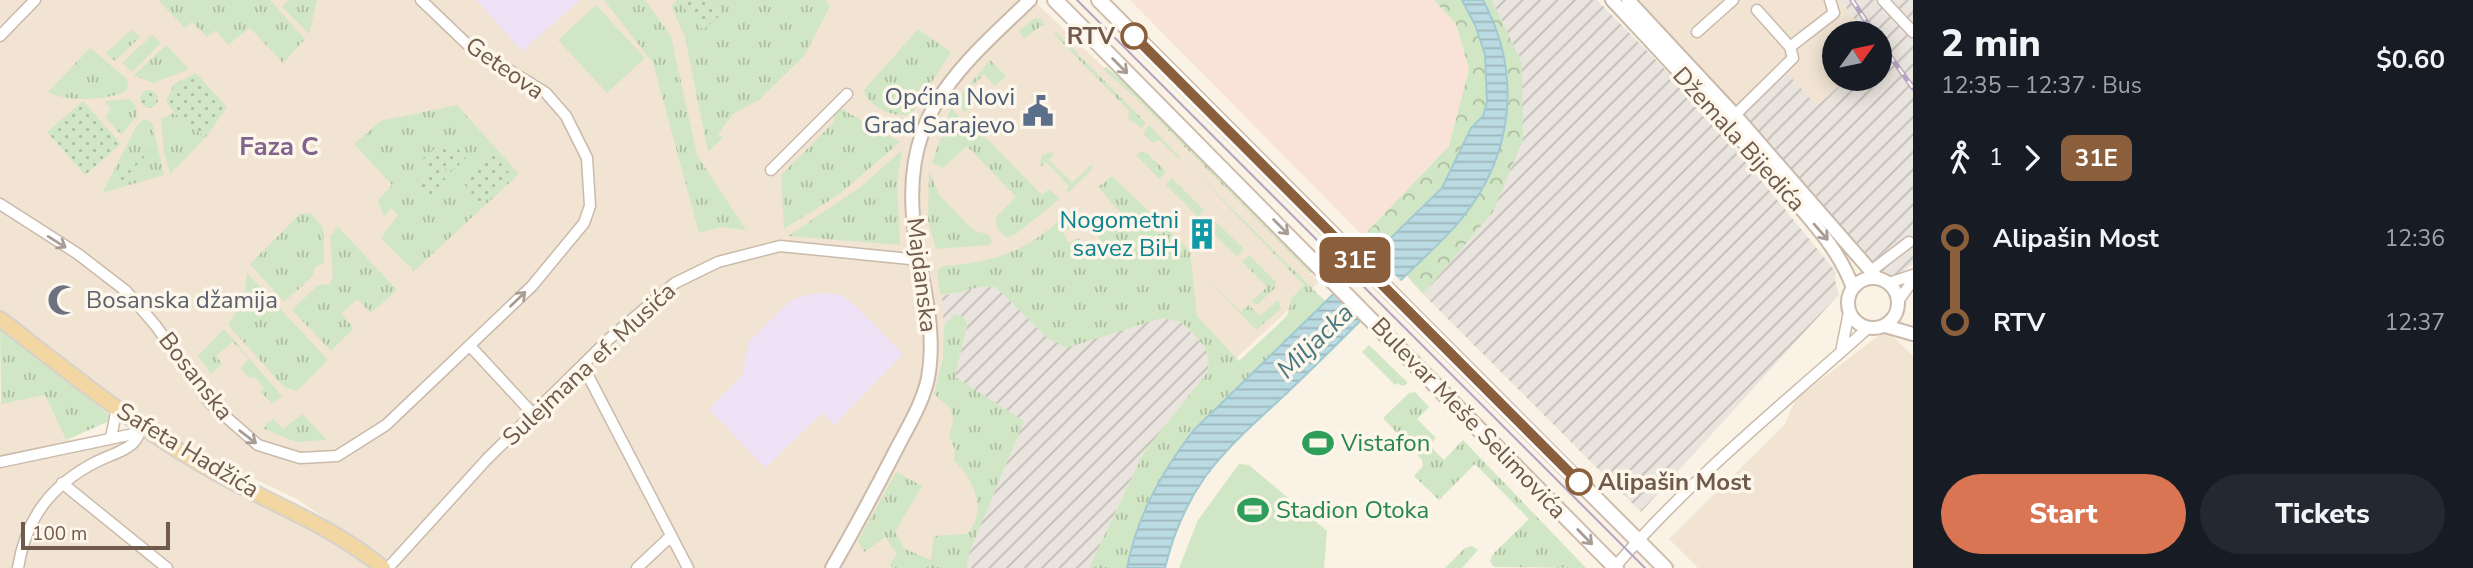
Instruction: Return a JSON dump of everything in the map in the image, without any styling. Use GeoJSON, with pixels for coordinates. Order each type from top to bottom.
{"type":"FeatureCollection","features":[{"type":"Feature","properties":{"kind":"main road","name":"Bulevar Meše Selimovića"},"geometry":{"type":"LineString","coordinates":[[1055,0],[1383,329],[1615,568]]}},
{"type":"Feature","properties":{"kind":"main road","name":"Bulevar Meše Selimovića"},"geometry":{"type":"LineString","coordinates":[[1099,0],[1355,260],[1665,568]]}},
{"type":"Feature","properties":{"kind":"main road","name":"Safeta Hadžića"},"geometry":{"type":"LineString","coordinates":[[0,320],[117,409],[140,430],[328,529],[386,568]]}},
{"type":"Feature","properties":{"kind":"street"},"geometry":{"type":"LineString","coordinates":[[0,36],[35,0]]}},
{"type":"Feature","properties":{"kind":"street","name":"Geteova"},"geometry":{"type":"LineString","coordinates":[[421,0],[467,44],[545,93],[566,116],[587,158],[590,206],[584,223],[531,286],[470,346]]}},
{"type":"Feature","properties":{"kind":"street","name":"Majdanska"},"geometry":{"type":"LineString","coordinates":[[832,568],[911,422],[927,381],[930,337],[915,236],[913,175],[915,155],[926,122],[962,65],[1030,0]]}},
{"type":"Feature","properties":{"kind":"street","name":"Džemala Bijedića"},"geometry":{"type":"LineString","coordinates":[[1612,0],[1728,122],[1831,243],[1845,265],[1853,288]]}},
{"type":"Feature","properties":{"kind":"street","name":"Džemala Bijedića"},"geometry":{"type":"LineString","coordinates":[[1628,0],[1879,277]]}},
{"type":"Feature","properties":{"kind":"street"},"geometry":{"type":"LineString","coordinates":[[1697,32],[1733,0]]}},
{"type":"Feature","properties":{"kind":"street"},"geometry":{"type":"LineString","coordinates":[[1790,47],[1834,13],[1830,0]]}},
{"type":"Feature","properties":{"kind":"street"},"geometry":{"type":"LineString","coordinates":[[1883,0],[1913,32]]}},
{"type":"Feature","properties":{"kind":"street"},"geometry":{"type":"LineString","coordinates":[[1735,115],[1793,58],[1790,47],[1757,10]]}},
{"type":"Feature","properties":{"kind":"street"},"geometry":{"type":"LineString","coordinates":[[771,170],[847,94]]}},
{"type":"Feature","properties":{"kind":"street","name":"Bosanska"},"geometry":{"type":"LineString","coordinates":[[0,204],[78,254],[126,290],[156,326],[210,402],[258,445],[300,458],[337,456],[386,425],[470,346]]}},
{"type":"Feature","properties":{"kind":"street"},"geometry":{"type":"LineString","coordinates":[[1879,277],[1909,242]]}},
{"type":"Feature","properties":{"kind":"street","name":"Sulejmana ef. Musića"},"geometry":{"type":"LineString","coordinates":[[386,568],[487,459],[583,366],[658,295],[697,270],[780,246],[920,260]]}},
{"type":"Feature","properties":{"kind":"street"},"geometry":{"type":"LineString","coordinates":[[1879,277],[1899,303],[1913,332]]}},
{"type":"Feature","properties":{"kind":"street"},"geometry":{"type":"LineString","coordinates":[[1841,353],[1853,288],[1864,279],[1913,278],[1899,303],[1895,317],[1885,326]]}},
{"type":"Feature","properties":{"kind":"street"},"geometry":{"type":"LineString","coordinates":[[1849,312],[1854,319],[1868,328]]}},
{"type":"Feature","properties":{"kind":"street"},"geometry":{"type":"LineString","coordinates":[[1615,568],[1638,540],[1730,449],[1868,328],[1885,326],[1913,332]]}},
{"type":"Feature","properties":{"kind":"street"},"geometry":{"type":"LineString","coordinates":[[470,346],[533,414]]}},
{"type":"Feature","properties":{"kind":"street"},"geometry":{"type":"LineString","coordinates":[[583,366],[688,568]]}},
{"type":"Feature","properties":{"kind":"street"},"geometry":{"type":"LineString","coordinates":[[111,437],[117,409]]}},
{"type":"Feature","properties":{"kind":"street"},"geometry":{"type":"LineString","coordinates":[[0,462],[140,430]]}},
{"type":"Feature","properties":{"kind":"street"},"geometry":{"type":"LineString","coordinates":[[18,568],[21,547],[44,499],[62,483],[133,443],[140,430]]}},
{"type":"Feature","properties":{"kind":"street"},"geometry":{"type":"LineString","coordinates":[[62,483],[167,568]]}},
{"type":"Feature","properties":{"kind":"street"},"geometry":{"type":"LineString","coordinates":[[637,568],[671,536]]}},
{"type":"Feature","properties":{"kind":"shaded area"},"geometry":{"type":"Polygon","coordinates":[[[0,0],[1033,0],[1137,99],[1319,282],[1179,410],[1144,452],[1089,568],[397,568],[297,499],[166,437],[0,313],[0,0]]]}},
{"type":"Feature","properties":{"kind":"shaded area"},"geometry":{"type":"Polygon","coordinates":[[[476,0],[580,0],[522,51],[476,0]]]}},
{"type":"Feature","properties":{"kind":"shaded area"},"geometry":{"type":"Polygon","coordinates":[[[1130,0],[1434,0],[1456,24],[1469,69],[1449,146],[1363,236],[1130,0]]]}},
{"type":"Feature","properties":{"kind":"shaded area"},"geometry":{"type":"Polygon","coordinates":[[[1492,0],[1597,0],[1697,102],[1836,272],[1839,294],[1641,512],[1423,294],[1493,212],[1522,63],[1492,0]]]}},
{"type":"Feature","properties":{"kind":"shaded area"},"geometry":{"type":"Polygon","coordinates":[[[1611,0],[1840,0],[1856,21],[1822,21],[1822,91],[1834,91],[1817,106],[1735,115],[1611,0]]]}},
{"type":"Feature","properties":{"kind":"shaded area"},"geometry":{"type":"Polygon","coordinates":[[[1840,0],[1913,0],[1913,264],[1899,275],[1887,278],[1735,115],[1785,71],[1817,106],[1834,91],[1892,91],[1892,21],[1856,21],[1840,0]]]}},
{"type":"Feature","properties":{"kind":"shaded area"},"geometry":{"type":"Polygon","coordinates":[[[986,286],[1000,290],[1046,337],[1078,344],[1162,318],[1181,322],[1205,347],[1210,360],[1207,373],[1144,452],[1089,568],[967,568],[968,556],[1024,421],[955,377],[967,327],[946,321],[944,325],[942,296],[986,286]]]}},
{"type":"Feature","properties":{"kind":"shaded area"},"geometry":{"type":"Polygon","coordinates":[[[804,295],[841,295],[859,309],[903,354],[834,425],[822,413],[765,468],[709,409],[742,376],[749,341],[788,303],[804,295]]]}},
{"type":"Feature","properties":{"kind":"shaded area"},"geometry":{"type":"Polygon","coordinates":[[[1886,330],[1913,356],[1913,568],[1698,568],[1669,539],[1785,424],[1796,399],[1886,330]]]}},
{"type":"Feature","properties":{"kind":"shaded area"},"geometry":{"type":"Polygon","coordinates":[[[45,395],[66,440],[142,434],[213,480],[357,551],[375,568],[0,568],[0,402],[45,395]]]}},
{"type":"Feature","properties":{"kind":"green space"},"geometry":{"type":"Polygon","coordinates":[[[158,0],[270,0],[305,39],[283,63],[250,28],[228,45],[216,30],[207,37],[192,22],[185,28],[158,0]]]}},
{"type":"Feature","properties":{"kind":"green space"},"geometry":{"type":"Polygon","coordinates":[[[288,0],[317,0],[309,34],[282,7],[288,0]]]}},
{"type":"Feature","properties":{"kind":"green space"},"geometry":{"type":"Polygon","coordinates":[[[604,0],[645,0],[671,36],[697,155],[746,230],[721,227],[699,233],[653,63],[604,0]]]}},
{"type":"Feature","properties":{"kind":"green space"},"geometry":{"type":"Polygon","coordinates":[[[677,0],[825,0],[830,6],[805,55],[759,100],[733,114],[718,134],[723,138],[708,152],[685,37],[671,6],[677,0]]]}},
{"type":"Feature","properties":{"kind":"green space"},"geometry":{"type":"Polygon","coordinates":[[[684,0],[712,0],[723,13],[703,30],[680,3],[684,0]]]}},
{"type":"Feature","properties":{"kind":"green space"},"geometry":{"type":"Polygon","coordinates":[[[1434,0],[1462,0],[1465,3],[1485,54],[1487,102],[1483,116],[1471,128],[1442,188],[1378,252],[1363,236],[1449,146],[1469,69],[1456,24],[1434,0]]]}},
{"type":"Feature","properties":{"kind":"green space"},"geometry":{"type":"Polygon","coordinates":[[[1483,0],[1492,0],[1522,63],[1523,140],[1493,212],[1423,294],[1406,275],[1436,247],[1494,168],[1492,16],[1483,0]]]}},
{"type":"Feature","properties":{"kind":"green space"},"geometry":{"type":"Polygon","coordinates":[[[596,5],[645,58],[607,93],[558,40],[596,5]]]}},
{"type":"Feature","properties":{"kind":"green space"},"geometry":{"type":"Polygon","coordinates":[[[1035,18],[1042,19],[1044,24],[1024,39],[1019,31],[1035,18]]]}},
{"type":"Feature","properties":{"kind":"green space"},"geometry":{"type":"Polygon","coordinates":[[[918,29],[951,52],[912,113],[891,113],[870,101],[864,90],[918,29]]]}},
{"type":"Feature","properties":{"kind":"green space"},"geometry":{"type":"Polygon","coordinates":[[[131,30],[140,37],[115,61],[106,53],[131,30]]]}},
{"type":"Feature","properties":{"kind":"green space"},"geometry":{"type":"Polygon","coordinates":[[[1056,32],[1146,123],[1141,128],[1128,118],[1129,111],[1054,34],[1056,32]]]}},
{"type":"Feature","properties":{"kind":"green space"},"geometry":{"type":"Polygon","coordinates":[[[152,35],[161,43],[132,72],[122,63],[152,35]]]}},
{"type":"Feature","properties":{"kind":"green space"},"geometry":{"type":"Polygon","coordinates":[[[166,45],[189,69],[153,83],[134,75],[166,45]]]}},
{"type":"Feature","properties":{"kind":"green space"},"geometry":{"type":"Polygon","coordinates":[[[90,48],[128,80],[127,90],[120,94],[88,99],[48,92],[90,48]]]}},
{"type":"Feature","properties":{"kind":"green space"},"geometry":{"type":"Polygon","coordinates":[[[990,60],[1006,76],[995,86],[984,74],[971,88],[980,99],[965,112],[955,102],[990,60]]]}},
{"type":"Feature","properties":{"kind":"green space"},"geometry":{"type":"Polygon","coordinates":[[[1106,67],[1133,89],[1318,272],[1310,273],[1137,99],[1103,69],[1106,67]]]}},
{"type":"Feature","properties":{"kind":"green space"},"geometry":{"type":"Polygon","coordinates":[[[196,73],[227,107],[206,137],[174,113],[166,101],[174,84],[196,73]]]}},
{"type":"Feature","properties":{"kind":"green space"},"geometry":{"type":"Polygon","coordinates":[[[145,90],[153,90],[158,99],[156,106],[145,108],[140,103],[140,95],[145,90]]]}},
{"type":"Feature","properties":{"kind":"green space"},"geometry":{"type":"Polygon","coordinates":[[[129,99],[135,104],[137,116],[121,135],[105,117],[111,109],[105,101],[129,99]]]}},
{"type":"Feature","properties":{"kind":"green space"},"geometry":{"type":"Polygon","coordinates":[[[83,101],[121,144],[85,175],[47,132],[83,101]]]}},
{"type":"Feature","properties":{"kind":"green space"},"geometry":{"type":"Polygon","coordinates":[[[457,105],[519,174],[414,271],[381,238],[398,215],[391,208],[384,217],[378,200],[392,185],[354,144],[381,121],[457,105]]]}},
{"type":"Feature","properties":{"kind":"green space"},"geometry":{"type":"Polygon","coordinates":[[[840,108],[900,142],[841,193],[784,229],[781,175],[834,122],[834,112],[840,108]]]}},
{"type":"Feature","properties":{"kind":"green space"},"geometry":{"type":"Polygon","coordinates":[[[951,108],[977,136],[981,133],[1042,195],[1049,189],[1060,199],[1016,234],[1007,237],[1002,233],[997,226],[996,217],[1016,197],[967,146],[943,168],[932,163],[951,108]]]}},
{"type":"Feature","properties":{"kind":"green space"},"geometry":{"type":"Polygon","coordinates":[[[174,113],[206,137],[170,174],[164,152],[161,119],[174,113]]]}},
{"type":"Feature","properties":{"kind":"green space"},"geometry":{"type":"Polygon","coordinates":[[[144,119],[152,122],[164,175],[102,193],[137,125],[144,119]]]}},
{"type":"Feature","properties":{"kind":"green space"},"geometry":{"type":"Polygon","coordinates":[[[1149,125],[1181,158],[1159,140],[1153,143],[1143,134],[1149,125]]]}},
{"type":"Feature","properties":{"kind":"green space"},"geometry":{"type":"Polygon","coordinates":[[[440,144],[450,155],[458,149],[466,159],[449,173],[441,163],[436,167],[449,184],[428,202],[412,184],[428,170],[420,161],[440,144]]]}},
{"type":"Feature","properties":{"kind":"green space"},"geometry":{"type":"Polygon","coordinates":[[[145,146],[150,151],[121,182],[116,177],[145,146]]]}},
{"type":"Feature","properties":{"kind":"green space"},"geometry":{"type":"Polygon","coordinates":[[[902,150],[897,184],[900,245],[788,236],[862,186],[902,150]]]}},
{"type":"Feature","properties":{"kind":"green space"},"geometry":{"type":"Polygon","coordinates":[[[491,152],[511,175],[480,203],[460,179],[491,152]]]}},
{"type":"Feature","properties":{"kind":"green space"},"geometry":{"type":"Polygon","coordinates":[[[1052,152],[1054,154],[1049,160],[1072,183],[1091,165],[1093,168],[1068,193],[1066,190],[1069,186],[1046,162],[1041,167],[1042,155],[1052,152]]]}},
{"type":"Feature","properties":{"kind":"green space"},"geometry":{"type":"Polygon","coordinates":[[[1140,152],[1147,153],[1166,172],[1159,179],[1136,155],[1140,152]]]}},
{"type":"Feature","properties":{"kind":"green space"},"geometry":{"type":"Polygon","coordinates":[[[1187,164],[1326,302],[1193,431],[1142,514],[1127,568],[1089,568],[1144,452],[1207,373],[1209,360],[1205,347],[1181,322],[1162,318],[1066,348],[1046,337],[997,288],[983,287],[940,294],[937,271],[943,266],[982,261],[1014,251],[1043,234],[1073,209],[1084,221],[1063,232],[1069,243],[1079,238],[1090,260],[1106,252],[1095,230],[1114,217],[1122,224],[1127,220],[1098,187],[1112,176],[1190,251],[1197,316],[1239,361],[1287,316],[1292,298],[1304,285],[1187,164]]]}},
{"type":"Feature","properties":{"kind":"green space"},"geometry":{"type":"Polygon","coordinates":[[[929,171],[939,195],[973,230],[989,235],[992,242],[989,245],[936,249],[928,220],[929,171]]]}},
{"type":"Feature","properties":{"kind":"green space"},"geometry":{"type":"Polygon","coordinates":[[[1172,178],[1204,210],[1198,217],[1166,185],[1172,178]]]}},
{"type":"Feature","properties":{"kind":"green space"},"geometry":{"type":"Polygon","coordinates":[[[310,213],[323,227],[324,263],[315,267],[312,277],[284,302],[250,264],[300,214],[310,213]]]}},
{"type":"Feature","properties":{"kind":"green space"},"geometry":{"type":"Polygon","coordinates":[[[1210,216],[1244,249],[1237,257],[1203,223],[1210,216]]]}},
{"type":"Feature","properties":{"kind":"green space"},"geometry":{"type":"Polygon","coordinates":[[[338,227],[397,290],[371,313],[357,299],[341,314],[354,328],[331,351],[292,310],[318,285],[329,284],[333,278],[330,236],[338,227]]]}},
{"type":"Feature","properties":{"kind":"green space"},"geometry":{"type":"Polygon","coordinates":[[[1249,255],[1276,282],[1275,288],[1257,305],[1252,301],[1267,287],[1242,262],[1249,255]]]}},
{"type":"Feature","properties":{"kind":"green space"},"geometry":{"type":"Polygon","coordinates":[[[247,273],[328,360],[297,391],[284,387],[228,325],[244,300],[247,273]]]}},
{"type":"Feature","properties":{"kind":"green space"},"geometry":{"type":"Polygon","coordinates":[[[1204,275],[1241,312],[1249,305],[1260,316],[1278,300],[1281,309],[1256,330],[1204,275]]]}},
{"type":"Feature","properties":{"kind":"green space"},"geometry":{"type":"Polygon","coordinates":[[[955,314],[963,316],[967,324],[955,377],[1024,421],[968,556],[967,568],[892,568],[890,563],[897,554],[885,537],[864,552],[858,541],[896,472],[922,486],[895,532],[905,549],[931,560],[934,536],[967,534],[977,516],[976,496],[972,486],[954,461],[955,449],[949,437],[953,420],[951,409],[934,394],[943,358],[944,325],[955,314]]]}},
{"type":"Feature","properties":{"kind":"green space"},"geometry":{"type":"Polygon","coordinates":[[[0,328],[114,419],[66,440],[45,395],[1,404],[0,328]]]}},
{"type":"Feature","properties":{"kind":"green space"},"geometry":{"type":"Polygon","coordinates":[[[224,329],[282,396],[272,404],[261,392],[264,388],[254,376],[250,379],[240,368],[249,359],[233,342],[216,356],[222,364],[211,374],[198,356],[224,329]]]}},
{"type":"Feature","properties":{"kind":"green space"},"geometry":{"type":"Polygon","coordinates":[[[1369,345],[1407,384],[1395,385],[1362,352],[1369,345]]]}},
{"type":"Feature","properties":{"kind":"green space"},"geometry":{"type":"Polygon","coordinates":[[[1415,392],[1429,407],[1417,419],[1436,438],[1429,445],[1444,460],[1463,440],[1586,568],[1494,567],[1490,561],[1493,554],[1529,519],[1475,464],[1439,500],[1414,476],[1423,466],[1422,460],[1383,418],[1409,393],[1415,392]]]}},
{"type":"Feature","properties":{"kind":"green space"},"geometry":{"type":"Polygon","coordinates":[[[302,414],[327,440],[296,442],[262,428],[273,419],[283,429],[302,414]]]}},
{"type":"Feature","properties":{"kind":"green space","name":"Stadion Otoka"},"geometry":{"type":"Polygon","coordinates":[[[1239,464],[1249,465],[1327,531],[1324,568],[1179,568],[1198,520],[1239,464]]]}},
{"type":"Feature","properties":{"kind":"green space"},"geometry":{"type":"Polygon","coordinates":[[[1472,546],[1478,550],[1462,568],[1445,568],[1465,548],[1472,546]]]}},
{"type":"Feature","properties":{"kind":"water","name":"Miljacka"},"geometry":{"type":"Polygon","coordinates":[[[1462,0],[1483,0],[1504,56],[1507,84],[1507,112],[1502,139],[1480,192],[1463,217],[1441,241],[1224,453],[1198,487],[1186,509],[1165,568],[1127,568],[1137,531],[1152,496],[1193,431],[1442,188],[1471,128],[1483,116],[1487,102],[1485,54],[1475,25],[1462,0]]]}},
{"type":"Feature","properties":{"kind":"pier"},"geometry":{"type":"Polygon","coordinates":[[[1373,252],[1403,283],[1365,321],[1334,290],[1373,252]]]}},
{"type":"Feature","properties":{"kind":"tram line"},"geometry":{"type":"LineString","coordinates":[[1077,0],[1645,568]]}},
{"type":"Feature","properties":{"kind":"railway"},"geometry":{"type":"LineString","coordinates":[[1852,0],[1866,21]]}},
{"type":"Feature","properties":{"kind":"railway"},"geometry":{"type":"LineString","coordinates":[[1892,59],[1913,88]]}},
{"type":"Feature","properties":{"kind":"bus line","name":"31E"},"geometry":{"type":"LineString","coordinates":[[1134,36],[1579,482]]}},
{"type":"Feature","properties":{"kind":"place","name":"RTV"},"geometry":{"type":"Point","coordinates":[1134,36]}},
{"type":"Feature","properties":{"kind":"place","name":"Općina Novi Grad Sarajevo"},"geometry":{"type":"Point","coordinates":[1038,111]}},
{"type":"Feature","properties":{"kind":"place","name":"Nogometni savez BiH"},"geometry":{"type":"Point","coordinates":[1202,234]}},
{"type":"Feature","properties":{"kind":"place","name":"Bosanska džamija"},"geometry":{"type":"Point","coordinates":[63,300]}},
{"type":"Feature","properties":{"kind":"place","name":"Vistafon"},"geometry":{"type":"Point","coordinates":[1318,443]}},
{"type":"Feature","properties":{"kind":"place","name":"Alipašin Most"},"geometry":{"type":"Point","coordinates":[1579,482]}},
{"type":"Feature","properties":{"kind":"place","name":"Stadion Otoka"},"geometry":{"type":"Point","coordinates":[1253,510]}},
{"type":"Feature","properties":{"kind":"district","name":"Faza C"},"geometry":{"type":"Point","coordinates":[279,146]}}]}
